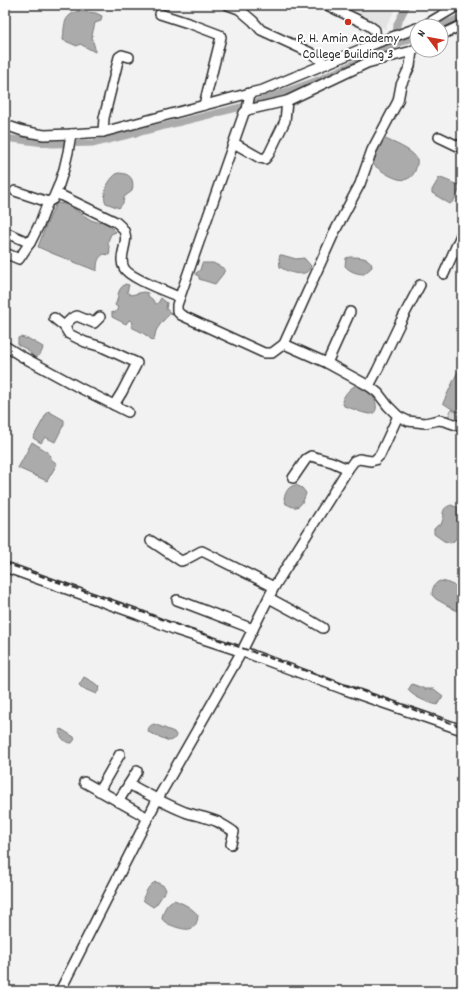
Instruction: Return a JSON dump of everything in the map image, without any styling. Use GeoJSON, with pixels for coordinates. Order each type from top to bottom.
{"type":"FeatureCollection","features":[{"type":"Feature","properties":{"kind":"street"},"geometry":{"type":"LineString","coordinates":[[228,5],[239,9],[261,30],[311,53],[326,64]]}},
{"type":"Feature","properties":{"kind":"street"},"geometry":{"type":"LineString","coordinates":[[327,5],[368,25],[375,30],[376,43]]}},
{"type":"Feature","properties":{"kind":"street"},"geometry":{"type":"LineString","coordinates":[[437,18],[459,5]]}},
{"type":"Feature","properties":{"kind":"street"},"geometry":{"type":"LineString","coordinates":[[160,14],[198,26],[220,35],[221,37],[204,105]]}},
{"type":"Feature","properties":{"kind":"street"},"geometry":{"type":"LineString","coordinates":[[449,31],[462,25]]}},
{"type":"Feature","properties":{"kind":"street"},"geometry":{"type":"LineString","coordinates":[[5,125],[23,131],[44,135],[103,132],[263,90],[376,43],[409,31]]}},
{"type":"Feature","properties":{"kind":"street"},"geometry":{"type":"LineString","coordinates":[[247,108],[288,101],[367,63],[409,52]]}},
{"type":"Feature","properties":{"kind":"street"},"geometry":{"type":"LineString","coordinates":[[103,132],[104,118],[120,57],[122,55],[129,57]]}},
{"type":"Feature","properties":{"kind":"street"},"geometry":{"type":"LineString","coordinates":[[250,94],[247,108],[179,297],[177,311],[181,315],[264,353],[272,353],[284,344],[335,231],[360,184],[372,150],[398,101],[401,85],[412,58]]}},
{"type":"Feature","properties":{"kind":"street"},"geometry":{"type":"LineString","coordinates":[[234,143],[260,158],[265,158],[269,154],[285,121],[288,101]]}},
{"type":"Feature","properties":{"kind":"street"},"geometry":{"type":"LineString","coordinates":[[5,253],[18,259],[30,243],[48,202],[53,199],[56,193],[68,159],[71,134]]}},
{"type":"Feature","properties":{"kind":"street"},"geometry":{"type":"LineString","coordinates":[[439,137],[462,148]]}},
{"type":"Feature","properties":{"kind":"street"},"geometry":{"type":"LineString","coordinates":[[15,191],[48,202]]}},
{"type":"Feature","properties":{"kind":"street"},"geometry":{"type":"LineString","coordinates":[[56,193],[116,222],[123,229],[126,238],[122,262],[124,270],[132,276],[179,297]]}},
{"type":"Feature","properties":{"kind":"street"},"geometry":{"type":"LineString","coordinates":[[5,232],[30,243]]}},
{"type":"Feature","properties":{"kind":"street"},"geometry":{"type":"LineString","coordinates":[[444,274],[462,233]]}},
{"type":"Feature","properties":{"kind":"street"},"geometry":{"type":"LineString","coordinates":[[369,386],[420,285]]}},
{"type":"Feature","properties":{"kind":"street"},"geometry":{"type":"LineString","coordinates":[[327,362],[350,312]]}},
{"type":"Feature","properties":{"kind":"street"},"geometry":{"type":"LineString","coordinates":[[64,326],[72,318],[77,316],[94,323],[100,317]]}},
{"type":"Feature","properties":{"kind":"street"},"geometry":{"type":"LineString","coordinates":[[54,318],[64,326],[69,334],[137,363],[114,405]]}},
{"type":"Feature","properties":{"kind":"street"},"geometry":{"type":"LineString","coordinates":[[284,344],[327,362],[369,386],[378,393],[398,416],[408,421],[425,423],[439,420],[462,427]]}},
{"type":"Feature","properties":{"kind":"street"},"geometry":{"type":"LineString","coordinates":[[5,346],[80,388],[128,412]]}},
{"type":"Feature","properties":{"kind":"street"},"geometry":{"type":"LineString","coordinates":[[60,991],[148,818],[242,651],[274,587],[348,469],[354,461],[360,459],[371,461],[375,460],[380,455],[398,416]]}},
{"type":"Feature","properties":{"kind":"street"},"geometry":{"type":"LineString","coordinates":[[293,478],[306,459],[312,456],[348,469]]}},
{"type":"Feature","properties":{"kind":"street"},"geometry":{"type":"LineString","coordinates":[[151,541],[181,561],[202,551],[274,587]]}},
{"type":"Feature","properties":{"kind":"street"},"geometry":{"type":"LineString","coordinates":[[5,567],[137,614],[176,630],[242,651],[343,689],[462,730]]}},
{"type":"Feature","properties":{"kind":"street"},"geometry":{"type":"LineString","coordinates":[[269,598],[323,628]]}},
{"type":"Feature","properties":{"kind":"street"},"geometry":{"type":"LineString","coordinates":[[177,600],[253,629]]}},
{"type":"Feature","properties":{"kind":"street"},"geometry":{"type":"LineString","coordinates":[[99,790],[120,754]]}},
{"type":"Feature","properties":{"kind":"street"},"geometry":{"type":"LineString","coordinates":[[118,802],[136,771]]}},
{"type":"Feature","properties":{"kind":"street"},"geometry":{"type":"LineString","coordinates":[[84,782],[148,818]]}},
{"type":"Feature","properties":{"kind":"street"},"geometry":{"type":"LineString","coordinates":[[129,784],[158,800],[185,812],[218,822],[234,832],[231,844]]}},
{"type":"Feature","properties":{"kind":"shaded area"},"geometry":{"type":"Polygon","coordinates":[[[337,5],[397,5],[385,29],[337,5]]]}},
{"type":"Feature","properties":{"kind":"shaded area"},"geometry":{"type":"Polygon","coordinates":[[[78,11],[96,13],[102,16],[101,21],[95,23],[93,32],[92,38],[95,52],[80,44],[77,46],[63,40],[65,22],[69,16],[78,11]]]}},
{"type":"Feature","properties":{"kind":"shaded area"},"geometry":{"type":"Polygon","coordinates":[[[383,138],[411,152],[415,156],[417,159],[417,164],[411,177],[406,179],[394,178],[371,163],[383,138]]]}},
{"type":"Feature","properties":{"kind":"shaded area"},"geometry":{"type":"Polygon","coordinates":[[[118,173],[126,174],[131,178],[133,183],[132,191],[124,197],[123,203],[119,208],[106,203],[104,195],[109,182],[118,173]]]}},
{"type":"Feature","properties":{"kind":"shaded area"},"geometry":{"type":"Polygon","coordinates":[[[439,178],[458,185],[460,188],[455,199],[450,204],[432,193],[432,190],[439,178]]]}},
{"type":"Feature","properties":{"kind":"shaded area"},"geometry":{"type":"Polygon","coordinates":[[[56,203],[66,204],[91,220],[97,222],[102,221],[108,224],[116,232],[111,234],[108,241],[110,250],[109,255],[104,254],[100,257],[97,264],[97,271],[38,247],[56,203]]]}},
{"type":"Feature","properties":{"kind":"shaded area"},"geometry":{"type":"Polygon","coordinates":[[[280,255],[296,259],[304,258],[311,266],[309,270],[302,274],[293,273],[280,267],[280,255]]]}},
{"type":"Feature","properties":{"kind":"shaded area"},"geometry":{"type":"Polygon","coordinates":[[[346,258],[367,259],[370,261],[372,267],[364,274],[353,272],[345,266],[346,258]]]}},
{"type":"Feature","properties":{"kind":"shaded area"},"geometry":{"type":"Polygon","coordinates":[[[202,263],[213,263],[225,269],[215,284],[199,279],[199,276],[196,275],[196,273],[200,270],[202,263]]]}},
{"type":"Feature","properties":{"kind":"shaded area"},"geometry":{"type":"Polygon","coordinates":[[[125,284],[129,285],[127,292],[131,295],[143,292],[148,293],[148,296],[156,304],[161,298],[167,303],[166,309],[171,313],[157,329],[153,341],[143,333],[131,327],[133,322],[129,320],[126,324],[112,317],[112,312],[115,313],[118,308],[115,305],[119,292],[125,284]]]}},
{"type":"Feature","properties":{"kind":"shaded area"},"geometry":{"type":"Polygon","coordinates":[[[18,338],[29,339],[43,347],[40,354],[35,359],[29,351],[18,345],[18,338]]]}},
{"type":"Feature","properties":{"kind":"shaded area"},"geometry":{"type":"Polygon","coordinates":[[[462,368],[462,413],[443,403],[459,369],[462,368]]]}},
{"type":"Feature","properties":{"kind":"shaded area"},"geometry":{"type":"Polygon","coordinates":[[[356,385],[362,386],[372,394],[376,405],[376,410],[373,413],[369,414],[344,406],[342,401],[344,396],[356,385]]]}},
{"type":"Feature","properties":{"kind":"shaded area"},"geometry":{"type":"Polygon","coordinates":[[[451,410],[462,414],[462,426],[447,420],[451,410]]]}},
{"type":"Feature","properties":{"kind":"shaded area"},"geometry":{"type":"Polygon","coordinates":[[[48,411],[64,420],[64,424],[55,442],[45,437],[41,443],[33,438],[48,411]]]}},
{"type":"Feature","properties":{"kind":"shaded area"},"geometry":{"type":"Polygon","coordinates":[[[32,442],[48,452],[51,459],[57,464],[47,481],[18,468],[32,442]]]}},
{"type":"Feature","properties":{"kind":"shaded area"},"geometry":{"type":"Polygon","coordinates":[[[296,485],[302,488],[306,493],[302,503],[298,506],[292,507],[286,504],[284,498],[289,488],[296,485]]]}},
{"type":"Feature","properties":{"kind":"shaded area"},"geometry":{"type":"Polygon","coordinates":[[[451,505],[459,508],[461,511],[461,517],[459,526],[460,533],[454,541],[450,543],[434,534],[434,529],[438,525],[441,525],[444,510],[451,505]]]}},
{"type":"Feature","properties":{"kind":"shaded area"},"geometry":{"type":"Polygon","coordinates":[[[440,581],[462,589],[462,610],[459,612],[436,599],[432,595],[434,586],[440,581]]]}},
{"type":"Feature","properties":{"kind":"shaded area"},"geometry":{"type":"Polygon","coordinates":[[[84,677],[100,687],[96,694],[82,688],[79,685],[84,677]]]}},
{"type":"Feature","properties":{"kind":"shaded area"},"geometry":{"type":"Polygon","coordinates":[[[412,684],[425,689],[434,689],[443,696],[437,705],[425,701],[408,690],[412,684]]]}},
{"type":"Feature","properties":{"kind":"shaded area"},"geometry":{"type":"Polygon","coordinates":[[[154,724],[174,732],[176,738],[169,741],[148,732],[151,725],[154,724]]]}},
{"type":"Feature","properties":{"kind":"shaded area"},"geometry":{"type":"Polygon","coordinates":[[[61,729],[74,737],[75,739],[72,743],[65,741],[62,738],[59,732],[61,729]]]}},
{"type":"Feature","properties":{"kind":"shaded area"},"geometry":{"type":"Polygon","coordinates":[[[156,882],[164,886],[166,890],[153,907],[144,901],[143,898],[150,886],[156,882]]]}},
{"type":"Feature","properties":{"kind":"shaded area"},"geometry":{"type":"Polygon","coordinates":[[[174,900],[187,906],[198,915],[194,927],[188,929],[180,928],[165,922],[162,919],[165,908],[174,900]]]}},
{"type":"Feature","properties":{"kind":"waterway"},"geometry":{"type":"LineString","coordinates":[[396,38],[397,24],[407,5]]}},
{"type":"Feature","properties":{"kind":"waterway"},"geometry":{"type":"LineString","coordinates":[[449,23],[462,17]]}},
{"type":"Feature","properties":{"kind":"waterway"},"geometry":{"type":"LineString","coordinates":[[5,138],[52,144],[96,143],[249,105],[318,80],[409,39]]}},
{"type":"Feature","properties":{"kind":"railway"},"geometry":{"type":"LineString","coordinates":[[5,563],[462,727]]}},
{"type":"Feature","properties":{"kind":"place","name":"P. H. Amin Academy College Building 3"},"geometry":{"type":"Point","coordinates":[348,22]}}]}
